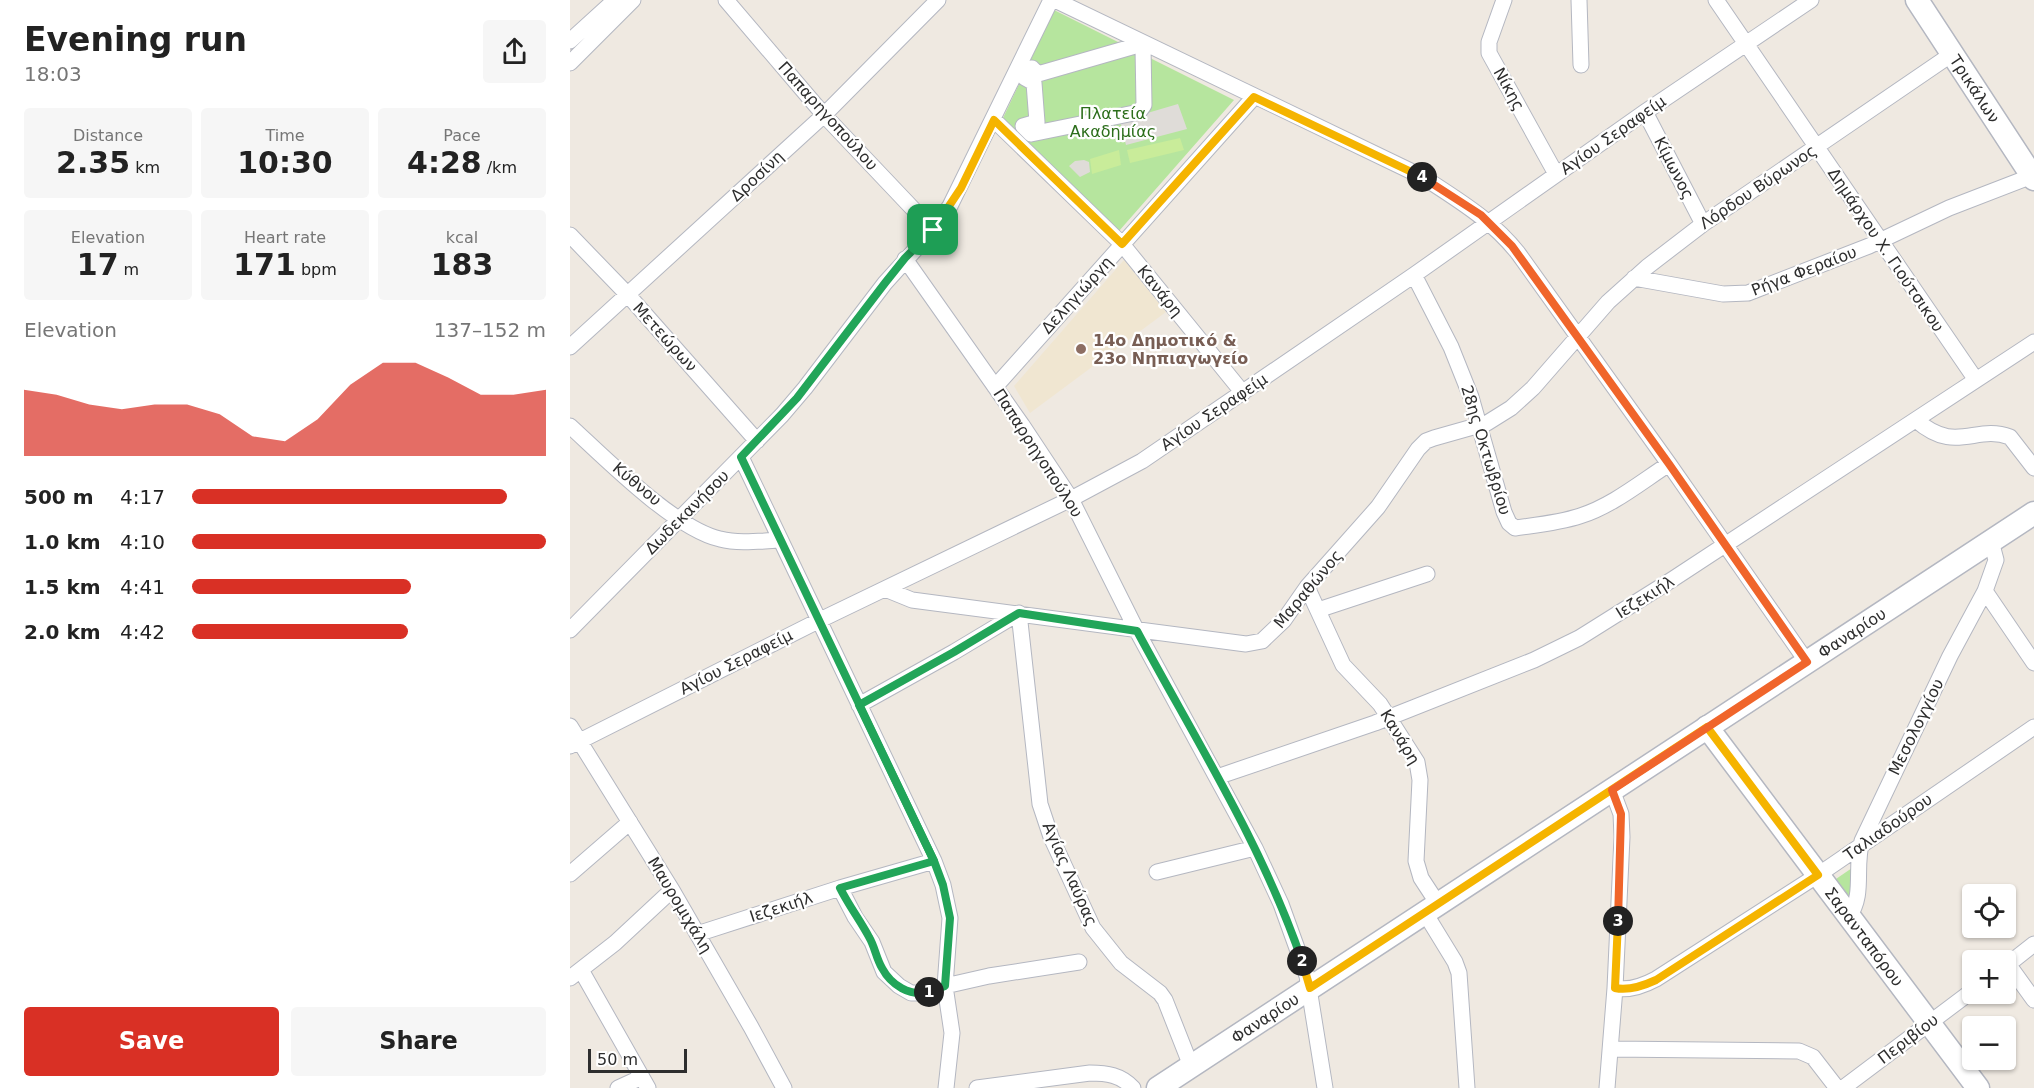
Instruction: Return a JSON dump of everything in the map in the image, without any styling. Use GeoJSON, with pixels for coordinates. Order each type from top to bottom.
{"type":"FeatureCollection","features":[{"type":"Feature","properties":{"kind":"main road","name":"Τρικάλων"},"geometry":{"type":"LineString","coordinates":[[1917,0],[2032,172]]}},
{"type":"Feature","properties":{"kind":"main road","name":"Φαναρίου"},"geometry":{"type":"LineString","coordinates":[[1158,1088],[2034,513]]}},
{"type":"Feature","properties":{"kind":"main road","name":"Σαρανταπόρου"},"geometry":{"type":"LineString","coordinates":[[1707,727],[1978,1088]]}},
{"type":"Feature","properties":{"kind":"street"},"geometry":{"type":"LineString","coordinates":[[570,41],[615,0]]}},
{"type":"Feature","properties":{"kind":"street"},"geometry":{"type":"LineString","coordinates":[[570,63],[633,0]]}},
{"type":"Feature","properties":{"kind":"street","name":"Παπαρηγοπούλου"},"geometry":{"type":"LineString","coordinates":[[726,0],[824,115],[933,230]]}},
{"type":"Feature","properties":{"kind":"street","name":"Δροσίνη"},"geometry":{"type":"LineString","coordinates":[[570,347],[824,115],[938,0]]}},
{"type":"Feature","properties":{"kind":"street"},"geometry":{"type":"LineString","coordinates":[[1053,0],[1423,177],[1472,208],[1489,222],[1512,246],[1669,464],[1807,662]]}},
{"type":"Feature","properties":{"kind":"street","name":"Δωδεκανήσου"},"geometry":{"type":"LineString","coordinates":[[570,630],[757,441],[805,388],[905,258],[933,230],[961,188],[1053,0]]}},
{"type":"Feature","properties":{"kind":"street","name":"Νίκης"},"geometry":{"type":"LineString","coordinates":[[1504,0],[1490,42],[1489,53],[1557,174]]}},
{"type":"Feature","properties":{"kind":"street"},"geometry":{"type":"LineString","coordinates":[[1579,0],[1581,65]]}},
{"type":"Feature","properties":{"kind":"street","name":"Δημάρχου Χ. Γιούτσικου"},"geometry":{"type":"LineString","coordinates":[[1716,0],[1976,380]]}},
{"type":"Feature","properties":{"kind":"street","name":"Αγίου Σεραφείμ"},"geometry":{"type":"LineString","coordinates":[[574,743],[818,621],[1071,499],[1142,461],[1414,275],[1645,112],[1811,0]]}},
{"type":"Feature","properties":{"kind":"street"},"geometry":{"type":"LineString","coordinates":[[1135,46],[1143,47],[1144,105],[1139,112],[1031,134],[1023,126],[1037,122],[1034,83],[1025,78],[1032,68],[1038,75],[1135,46]]}},
{"type":"Feature","properties":{"kind":"street","name":"Λόρδου Βύρωνος"},"geometry":{"type":"LineString","coordinates":[[1577,337],[1608,302],[1634,278],[1703,224],[1952,54]]}},
{"type":"Feature","properties":{"kind":"street","name":"Δεληγιώργη"},"geometry":{"type":"LineString","coordinates":[[995,387],[1254,97]]}},
{"type":"Feature","properties":{"kind":"street","name":"Κίμωνος"},"geometry":{"type":"LineString","coordinates":[[1645,112],[1703,224]]}},
{"type":"Feature","properties":{"kind":"street","name":"Κανάρη"},"geometry":{"type":"LineString","coordinates":[[994,120],[1122,244],[1243,393]]}},
{"type":"Feature","properties":{"kind":"street","name":"Ρήγα Φεραίου"},"geometry":{"type":"LineString","coordinates":[[1634,278],[1724,294],[1748,293],[1880,241],[2032,172]]}},
{"type":"Feature","properties":{"kind":"street","name":"Μετεώρων"},"geometry":{"type":"LineString","coordinates":[[570,235],[628,295],[757,441]]}},
{"type":"Feature","properties":{"kind":"street","name":"Παπαρρηγοπούλου"},"geometry":{"type":"LineString","coordinates":[[905,258],[1071,499],[1137,631],[1255,848],[1291,931],[1310,988],[1325,1088]]}},
{"type":"Feature","properties":{"kind":"street","name":"28ης Οκτωβρίου"},"geometry":{"type":"LineString","coordinates":[[1414,275],[1451,347],[1471,397],[1504,512],[1512,526],[1515,528],[1552,523],[1581,516],[1606,504],[1669,464]]}},
{"type":"Feature","properties":{"kind":"street","name":"Μαραθώνος"},"geometry":{"type":"LineString","coordinates":[[885,589],[912,600],[1137,631],[1246,644],[1257,643],[1267,637],[1284,620],[1307,587],[1374,513],[1418,449],[1426,441],[1480,425],[1500,416],[1523,398],[1577,337]]}},
{"type":"Feature","properties":{"kind":"street","name":"Ιεζεκιήλ"},"geometry":{"type":"LineString","coordinates":[[1217,777],[1375,723],[1553,652],[1628,608],[2034,342]]}},
{"type":"Feature","properties":{"kind":"street"},"geometry":{"type":"LineString","coordinates":[[1916,420],[1932,431],[1951,438],[1998,434],[2010,436],[2034,468]]}},
{"type":"Feature","properties":{"kind":"street","name":"Κύθνου"},"geometry":{"type":"LineString","coordinates":[[570,426],[632,482],[700,532],[719,539],[739,542],[780,540]]}},
{"type":"Feature","properties":{"kind":"street"},"geometry":{"type":"LineString","coordinates":[[741,457],[934,861],[943,885],[950,918],[945,986],[952,1033],[946,1088]]}},
{"type":"Feature","properties":{"kind":"street","name":"Μεσολογγίου"},"geometry":{"type":"LineString","coordinates":[[1849,916],[1857,905],[1860,846],[1950,656],[1985,591],[1996,556],[1990,541]]}},
{"type":"Feature","properties":{"kind":"street"},"geometry":{"type":"LineString","coordinates":[[1318,610],[1427,574]]}},
{"type":"Feature","properties":{"kind":"street","name":"Κανάρη"},"geometry":{"type":"LineString","coordinates":[[1307,587],[1342,665],[1389,716],[1419,766],[1416,861],[1431,909],[1459,973],[1467,1088]]}},
{"type":"Feature","properties":{"kind":"street"},"geometry":{"type":"LineString","coordinates":[[1985,591],[2034,663]]}},
{"type":"Feature","properties":{"kind":"street"},"geometry":{"type":"LineString","coordinates":[[859,705],[1019,613]]}},
{"type":"Feature","properties":{"kind":"street","name":"Αγίας Λαύρας"},"geometry":{"type":"LineString","coordinates":[[1019,613],[1040,804],[1050,837],[1099,937],[1121,963],[1160,993],[1165,1000],[1191,1066]]}},
{"type":"Feature","properties":{"kind":"street","name":"Μαυρομιχάλη"},"geometry":{"type":"LineString","coordinates":[[570,726],[574,743],[630,822],[672,890],[784,1088]]}},
{"type":"Feature","properties":{"kind":"street","name":"Ταλιαδούρου"},"geometry":{"type":"LineString","coordinates":[[1615,988],[1622,990],[1642,986],[1656,980],[1818,875],[2034,727]]}},
{"type":"Feature","properties":{"kind":"street"},"geometry":{"type":"LineString","coordinates":[[1607,1088],[1615,988],[1622,837],[1621,814],[1612,790]]}},
{"type":"Feature","properties":{"kind":"street"},"geometry":{"type":"LineString","coordinates":[[570,874],[630,822]]}},
{"type":"Feature","properties":{"kind":"street"},"geometry":{"type":"LineString","coordinates":[[1157,872],[1255,848]]}},
{"type":"Feature","properties":{"kind":"street","name":"Ιεζεκιήλ"},"geometry":{"type":"LineString","coordinates":[[697,934],[840,888],[934,861]]}},
{"type":"Feature","properties":{"kind":"street"},"geometry":{"type":"LineString","coordinates":[[840,888],[855,917],[872,942],[881,968],[904,990],[916,994],[1031,968],[1078,962]]}},
{"type":"Feature","properties":{"kind":"street"},"geometry":{"type":"LineString","coordinates":[[618,1088],[645,1082],[576,974],[615,943],[672,890]]}},
{"type":"Feature","properties":{"kind":"street"},"geometry":{"type":"LineString","coordinates":[[2016,958],[2034,944]]}},
{"type":"Feature","properties":{"kind":"street"},"geometry":{"type":"LineString","coordinates":[[2016,977],[2034,1000]]}},
{"type":"Feature","properties":{"kind":"street","name":"Περιβίου"},"geometry":{"type":"LineString","coordinates":[[1843,1088],[1962,999]]}},
{"type":"Feature","properties":{"kind":"street"},"geometry":{"type":"LineString","coordinates":[[1611,1049],[1799,1051],[1813,1057],[1837,1088]]}},
{"type":"Feature","properties":{"kind":"street"},"geometry":{"type":"LineString","coordinates":[[977,1088],[1090,1073],[1107,1073],[1121,1078],[1133,1088]]}},
{"type":"Feature","properties":{"kind":"shaded area"},"geometry":{"type":"Polygon","coordinates":[[[1178,104],[1187,129],[1126,145],[1120,121],[1178,104]]]}},
{"type":"Feature","properties":{"kind":"shaded area"},"geometry":{"type":"Polygon","coordinates":[[[1075,161],[1089,162],[1090,172],[1080,177],[1069,166],[1075,161]]]}},
{"type":"Feature","properties":{"kind":"shaded area","name":"14ο Δημοτικό & 23ο Νηπιαγωγείο"},"geometry":{"type":"Polygon","coordinates":[[[1124,260],[1166,312],[1030,413],[1014,386],[1124,260]]]}},
{"type":"Feature","properties":{"kind":"green space","name":"Πλατεία Ακαδημίας"},"geometry":{"type":"Polygon","coordinates":[[[1054,10],[1234,100],[1119,231],[1003,118],[1054,10]]]}},
{"type":"Feature","properties":{"kind":"green space"},"geometry":{"type":"Polygon","coordinates":[[[1180,138],[1184,150],[1130,163],[1127,150],[1180,138]]]}},
{"type":"Feature","properties":{"kind":"green space"},"geometry":{"type":"Polygon","coordinates":[[[1119,150],[1121,165],[1092,174],[1090,159],[1119,150]]]}},
{"type":"Feature","properties":{"kind":"green space"},"geometry":{"type":"Polygon","coordinates":[[[1852,868],[1850,902],[1833,881],[1852,868]]]}},
{"type":"Feature","properties":{"kind":"place","name":"14ο Δημοτικό & 23ο Νηπιαγωγείο"},"geometry":{"type":"Point","coordinates":[1081,349]}},
{"type":"Feature","properties":{"kind":"route"},"geometry":{"type":"LineString","coordinates":[[933,230],[905,258],[797,398],[741,457],[818,621],[934,861],[840,888],[855,917],[872,942],[881,968],[898,986],[916,994],[945,986],[950,918],[943,885],[934,861],[859,705],[1019,613],[1137,631],[1255,848],[1281,904],[1310,988],[1707,727],[1818,875],[1656,980],[1642,986],[1622,990],[1615,988],[1622,837],[1621,814],[1612,790],[1707,727],[1807,662],[1669,464],[1518,254],[1489,222],[1472,208],[1423,177],[1254,97],[1122,244],[994,120],[961,188],[933,230]]}}]}
